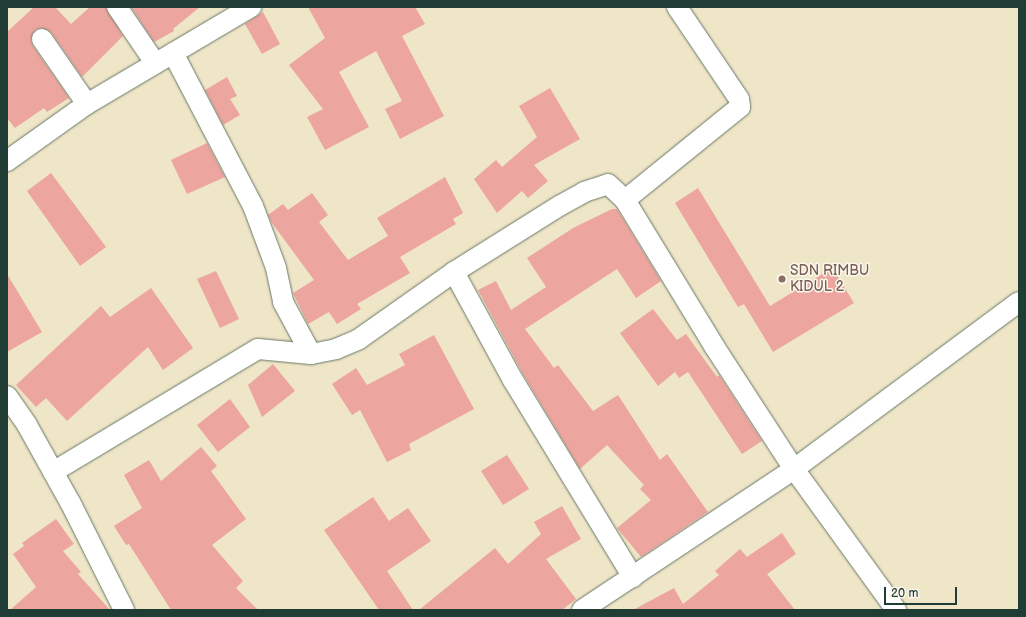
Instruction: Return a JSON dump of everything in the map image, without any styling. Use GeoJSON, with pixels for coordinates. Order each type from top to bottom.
{"type":"FeatureCollection","features":[{"type":"Feature","properties":{"kind":"street"},"geometry":{"type":"LineString","coordinates":[[118,7],[154,63]]}},
{"type":"Feature","properties":{"kind":"street"},"geometry":{"type":"LineString","coordinates":[[7,161],[87,104],[251,7]]}},
{"type":"Feature","properties":{"kind":"street"},"geometry":{"type":"LineString","coordinates":[[625,200],[740,107],[739,99],[677,7]]}},
{"type":"Feature","properties":{"kind":"street"},"geometry":{"type":"LineString","coordinates":[[42,38],[87,104]]}},
{"type":"Feature","properties":{"kind":"street"},"geometry":{"type":"LineString","coordinates":[[173,53],[253,206],[276,268],[283,302],[311,354]]}},
{"type":"Feature","properties":{"kind":"street"},"geometry":{"type":"LineString","coordinates":[[53,472],[258,349],[270,348],[311,354],[336,349],[359,339],[454,272],[590,189],[608,184],[625,200],[714,346],[794,469],[896,610]]}},
{"type":"Feature","properties":{"kind":"street"},"geometry":{"type":"LineString","coordinates":[[454,272],[513,380],[633,577]]}},
{"type":"Feature","properties":{"kind":"street"},"geometry":{"type":"LineString","coordinates":[[582,610],[794,469],[1019,302]]}},
{"type":"Feature","properties":{"kind":"street"},"geometry":{"type":"LineString","coordinates":[[7,396],[28,425],[124,610]]}},
{"type":"Feature","properties":{"kind":"building"},"geometry":{"type":"Polygon","coordinates":[[[34,7],[55,7],[71,24],[90,7],[106,7],[123,36],[82,77],[51,32],[41,28],[35,30],[31,40],[33,46],[69,98],[47,112],[44,108],[15,128],[7,118],[7,32],[34,7]]]}},
{"type":"Feature","properties":{"kind":"building"},"geometry":{"type":"Polygon","coordinates":[[[131,7],[200,7],[173,29],[174,31],[154,42],[131,7]]]}},
{"type":"Feature","properties":{"kind":"building"},"geometry":{"type":"Polygon","coordinates":[[[308,7],[415,7],[425,24],[402,36],[444,116],[400,139],[385,109],[402,101],[376,51],[339,72],[369,127],[325,150],[307,117],[323,109],[289,65],[325,38],[308,7]]]}},
{"type":"Feature","properties":{"kind":"building"},"geometry":{"type":"Polygon","coordinates":[[[263,12],[280,44],[262,54],[245,24],[263,12]]]}},
{"type":"Feature","properties":{"kind":"building"},"geometry":{"type":"Polygon","coordinates":[[[227,77],[237,96],[230,99],[240,115],[223,125],[205,90],[227,77]]]}},
{"type":"Feature","properties":{"kind":"building"},"geometry":{"type":"Polygon","coordinates":[[[550,88],[580,139],[534,165],[548,181],[528,198],[522,191],[497,213],[474,179],[496,160],[502,167],[537,137],[519,106],[550,88]]]}},
{"type":"Feature","properties":{"kind":"building"},"geometry":{"type":"Polygon","coordinates":[[[207,143],[225,177],[187,194],[171,160],[207,143]]]}},
{"type":"Feature","properties":{"kind":"building"},"geometry":{"type":"Polygon","coordinates":[[[51,173],[106,247],[80,266],[27,191],[51,173]]]}},
{"type":"Feature","properties":{"kind":"building"},"geometry":{"type":"Polygon","coordinates":[[[445,177],[463,213],[453,219],[456,224],[400,257],[410,273],[357,304],[361,309],[337,324],[329,312],[308,324],[293,293],[314,280],[272,223],[268,215],[283,204],[288,210],[312,193],[328,215],[319,222],[348,260],[388,236],[377,218],[445,177]]]}},
{"type":"Feature","properties":{"kind":"building"},"geometry":{"type":"Polygon","coordinates":[[[698,188],[770,306],[832,268],[854,303],[773,352],[744,304],[738,307],[675,203],[698,188]]]}},
{"type":"Feature","properties":{"kind":"building"},"geometry":{"type":"Polygon","coordinates":[[[612,209],[617,209],[661,281],[636,298],[617,269],[525,329],[554,368],[558,365],[593,411],[618,395],[660,460],[667,454],[708,512],[641,557],[617,528],[651,500],[640,489],[644,485],[607,445],[580,469],[523,374],[478,290],[496,281],[511,310],[546,287],[527,258],[573,228],[612,209]]]}},
{"type":"Feature","properties":{"kind":"building"},"geometry":{"type":"Polygon","coordinates":[[[216,271],[239,319],[220,328],[197,279],[216,271]]]}},
{"type":"Feature","properties":{"kind":"building"},"geometry":{"type":"Polygon","coordinates":[[[7,274],[42,332],[7,352],[7,274]]]}},
{"type":"Feature","properties":{"kind":"building"},"geometry":{"type":"Polygon","coordinates":[[[151,288],[193,348],[163,370],[148,347],[67,421],[46,398],[36,407],[16,385],[101,306],[110,317],[151,288]]]}},
{"type":"Feature","properties":{"kind":"building"},"geometry":{"type":"Polygon","coordinates":[[[653,309],[677,340],[686,334],[717,377],[719,375],[762,441],[742,454],[688,372],[679,378],[675,372],[658,386],[620,333],[653,309]]]}},
{"type":"Feature","properties":{"kind":"building"},"geometry":{"type":"Polygon","coordinates":[[[434,335],[474,409],[409,444],[411,450],[387,462],[360,410],[352,415],[332,384],[356,368],[367,385],[405,365],[399,354],[434,335]]]}},
{"type":"Feature","properties":{"kind":"building"},"geometry":{"type":"Polygon","coordinates":[[[273,364],[295,391],[262,417],[248,385],[273,364]]]}},
{"type":"Feature","properties":{"kind":"building"},"geometry":{"type":"Polygon","coordinates":[[[230,399],[250,427],[218,452],[197,425],[230,399]]]}},
{"type":"Feature","properties":{"kind":"building"},"geometry":{"type":"Polygon","coordinates":[[[201,447],[217,466],[211,471],[246,519],[212,545],[243,581],[236,588],[258,610],[171,610],[129,544],[126,545],[114,526],[142,508],[124,475],[149,460],[161,481],[201,447]]]}},
{"type":"Feature","properties":{"kind":"building"},"geometry":{"type":"Polygon","coordinates":[[[507,455],[529,489],[503,505],[481,471],[507,455]]]}},
{"type":"Feature","properties":{"kind":"building"},"geometry":{"type":"Polygon","coordinates":[[[373,497],[389,521],[408,508],[431,541],[387,571],[413,610],[379,610],[324,530],[373,497]]]}},
{"type":"Feature","properties":{"kind":"building"},"geometry":{"type":"Polygon","coordinates":[[[562,506],[581,539],[546,559],[576,599],[562,610],[419,610],[495,548],[508,564],[541,534],[534,522],[562,506]]]}},
{"type":"Feature","properties":{"kind":"building"},"geometry":{"type":"Polygon","coordinates":[[[56,519],[74,544],[63,551],[81,572],[78,574],[110,610],[10,610],[36,587],[13,554],[24,546],[22,543],[56,519]]]}},
{"type":"Feature","properties":{"kind":"building"},"geometry":{"type":"Polygon","coordinates":[[[782,533],[796,554],[767,574],[795,610],[633,610],[674,588],[683,604],[719,575],[715,571],[740,549],[747,557],[782,533]]]}},
{"type":"Feature","properties":{"kind":"place","name":"SDN RIMBU KIDUL 2"},"geometry":{"type":"Point","coordinates":[782,279]}}]}
